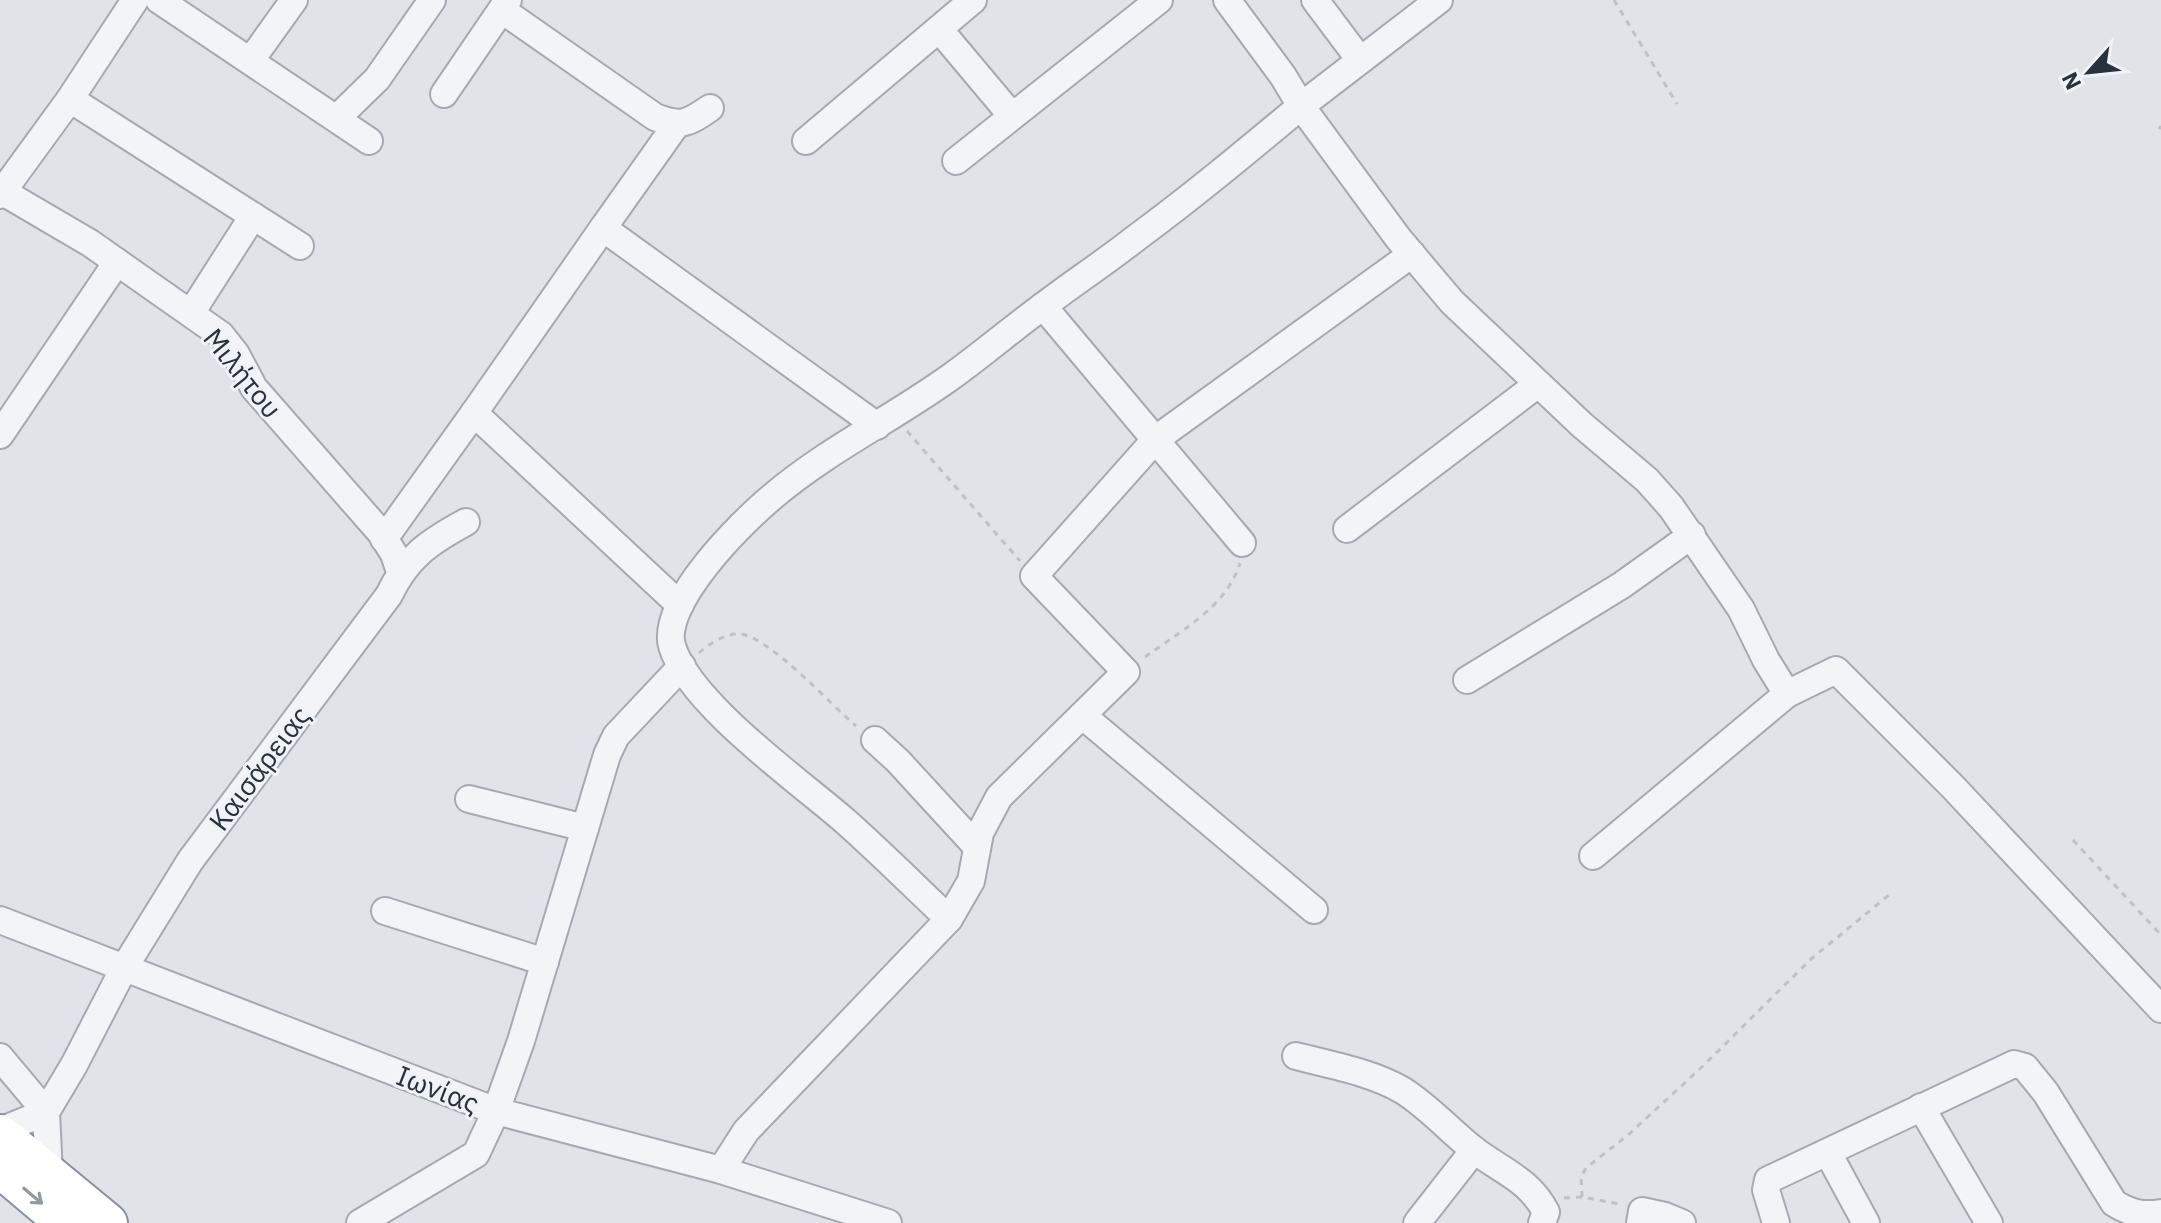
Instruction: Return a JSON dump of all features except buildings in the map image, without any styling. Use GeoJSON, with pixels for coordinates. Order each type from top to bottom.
{"type":"FeatureCollection","features":[{"type":"Feature","properties":{"kind":"highway"},"geometry":{"type":"LineString","coordinates":[[0,1132],[49,1174],[90,1220]]}},
{"type":"Feature","properties":{"kind":"highway"},"geometry":{"type":"LineString","coordinates":[[0,1168],[90,1220]]}},
{"type":"Feature","properties":{"kind":"street"},"geometry":{"type":"LineString","coordinates":[[2,194],[135,0]]}},
{"type":"Feature","properties":{"kind":"street"},"geometry":{"type":"LineString","coordinates":[[159,0],[369,141]]}},
{"type":"Feature","properties":{"kind":"street"},"geometry":{"type":"LineString","coordinates":[[251,60],[294,0]]}},
{"type":"Feature","properties":{"kind":"street"},"geometry":{"type":"LineString","coordinates":[[337,118],[377,79],[432,0]]}},
{"type":"Feature","properties":{"kind":"street"},"geometry":{"type":"LineString","coordinates":[[806,141],[973,0]]}},
{"type":"Feature","properties":{"kind":"street"},"geometry":{"type":"LineString","coordinates":[[956,161],[1159,0]]}},
{"type":"Feature","properties":{"kind":"street"},"geometry":{"type":"LineString","coordinates":[[1227,0],[1283,76],[1301,106],[1412,254],[1463,313],[1647,480],[1692,535],[1741,609],[1787,694]]}},
{"type":"Feature","properties":{"kind":"street"},"geometry":{"type":"LineString","coordinates":[[1315,0],[1360,60]]}},
{"type":"Feature","properties":{"kind":"street"},"geometry":{"type":"LineString","coordinates":[[949,919],[846,822],[741,733],[698,690],[673,649],[669,633],[680,605],[702,570],[771,497],[810,468],[952,376],[1171,212],[1301,106],[1439,0]]}},
{"type":"Feature","properties":{"kind":"street"},"geometry":{"type":"LineString","coordinates":[[444,94],[505,5],[655,117],[676,125],[693,120],[710,108]]}},
{"type":"Feature","properties":{"kind":"street"},"geometry":{"type":"LineString","coordinates":[[939,29],[1012,116]]}},
{"type":"Feature","properties":{"kind":"street"},"geometry":{"type":"LineString","coordinates":[[70,99],[300,246]]}},
{"type":"Feature","properties":{"kind":"street"},"geometry":{"type":"LineString","coordinates":[[384,539],[676,125]]}},
{"type":"Feature","properties":{"kind":"street","name":"Μιλήτου"},"geometry":{"type":"LineString","coordinates":[[2,194],[90,243],[221,335],[236,354],[254,388],[328,470],[384,539],[394,554],[400,572]]}},
{"type":"Feature","properties":{"kind":"street"},"geometry":{"type":"LineString","coordinates":[[191,313],[253,216]]}},
{"type":"Feature","properties":{"kind":"street"},"geometry":{"type":"LineString","coordinates":[[603,228],[885,421]]}},
{"type":"Feature","properties":{"kind":"street"},"geometry":{"type":"LineString","coordinates":[[721,1170],[746,1131],[949,919],[971,881],[987,816],[999,797],[1126,672],[1034,576],[1156,439],[1412,254]]}},
{"type":"Feature","properties":{"kind":"street"},"geometry":{"type":"LineString","coordinates":[[0,435],[117,262]]}},
{"type":"Feature","properties":{"kind":"street"},"geometry":{"type":"LineString","coordinates":[[1043,306],[1242,543]]}},
{"type":"Feature","properties":{"kind":"street"},"geometry":{"type":"LineString","coordinates":[[1347,529],[1538,384]]}},
{"type":"Feature","properties":{"kind":"street"},"geometry":{"type":"LineString","coordinates":[[474,413],[680,605]]}},
{"type":"Feature","properties":{"kind":"street","name":"Καισάρειας"},"geometry":{"type":"LineString","coordinates":[[46,1112],[81,1053],[124,968],[190,861],[389,595],[400,572],[432,540],[466,522]]}},
{"type":"Feature","properties":{"kind":"street"},"geometry":{"type":"LineString","coordinates":[[1467,680],[1622,585],[1692,535]]}},
{"type":"Feature","properties":{"kind":"street"},"geometry":{"type":"LineString","coordinates":[[360,1223],[476,1154],[496,1111],[521,1041],[607,755],[616,736],[682,666]]}},
{"type":"Feature","properties":{"kind":"street"},"geometry":{"type":"LineString","coordinates":[[1593,856],[1787,694],[1836,670],[1953,787],[2161,1009]]}},
{"type":"Feature","properties":{"kind":"street"},"geometry":{"type":"LineString","coordinates":[[1083,716],[1314,910]]}},
{"type":"Feature","properties":{"kind":"street"},"geometry":{"type":"LineString","coordinates":[[875,740],[977,847]]}},
{"type":"Feature","properties":{"kind":"street"},"geometry":{"type":"LineString","coordinates":[[469,799],[585,828]]}},
{"type":"Feature","properties":{"kind":"street"},"geometry":{"type":"LineString","coordinates":[[385,911],[545,962]]}},
{"type":"Feature","properties":{"kind":"street","name":"Ιωνίας"},"geometry":{"type":"LineString","coordinates":[[0,920],[496,1111],[721,1170],[888,1223]]}},
{"type":"Feature","properties":{"kind":"street"},"geometry":{"type":"LineString","coordinates":[[1296,1056],[1401,1089],[1474,1150],[1519,1179],[1539,1197],[1542,1215]]}},
{"type":"Feature","properties":{"kind":"street"},"geometry":{"type":"LineString","coordinates":[[0,1057],[46,1112],[49,1174]]}},
{"type":"Feature","properties":{"kind":"street"},"geometry":{"type":"LineString","coordinates":[[1776,1223],[1766,1190],[1768,1180],[2014,1064],[2025,1067],[2046,1093],[2114,1203],[2128,1212],[2145,1216],[2161,1213]]}},
{"type":"Feature","properties":{"kind":"street"},"geometry":{"type":"LineString","coordinates":[[1921,1107],[1989,1223]]}},
{"type":"Feature","properties":{"kind":"street"},"geometry":{"type":"LineString","coordinates":[[0,1132],[46,1112]]}},
{"type":"Feature","properties":{"kind":"street"},"geometry":{"type":"LineString","coordinates":[[1417,1223],[1474,1150]]}},
{"type":"Feature","properties":{"kind":"street"},"geometry":{"type":"LineString","coordinates":[[1828,1153],[1866,1223]]}},
{"type":"Feature","properties":{"kind":"street"},"geometry":{"type":"LineString","coordinates":[[1641,1217],[1665,1216],[1682,1223]]}},
{"type":"Feature","properties":{"kind":"street"},"geometry":{"type":"LineString","coordinates":[[90,1220],[134,1223]]}},
{"type":"Feature","properties":{"kind":"path"},"geometry":{"type":"LineString","coordinates":[[1614,0],[1677,104]]}},
{"type":"Feature","properties":{"kind":"path"},"geometry":{"type":"LineString","coordinates":[[885,421],[1034,576]]}},
{"type":"Feature","properties":{"kind":"path"},"geometry":{"type":"LineString","coordinates":[[1126,672],[1212,607],[1231,584],[1239,567],[1242,543]]}},
{"type":"Feature","properties":{"kind":"path"},"geometry":{"type":"LineString","coordinates":[[682,666],[726,636],[741,633],[761,640],[835,709],[875,740]]}},
{"type":"Feature","properties":{"kind":"path"},"geometry":{"type":"LineString","coordinates":[[2073,840],[2161,935]]}},
{"type":"Feature","properties":{"kind":"path"},"geometry":{"type":"LineString","coordinates":[[1582,1197],[1581,1177],[1586,1168],[1628,1135],[1703,1066],[1811,959],[1889,895]]}},
{"type":"Feature","properties":{"kind":"path"},"geometry":{"type":"LineString","coordinates":[[1542,1215],[1564,1198],[1582,1197],[1606,1200],[1641,1217]]}}]}
